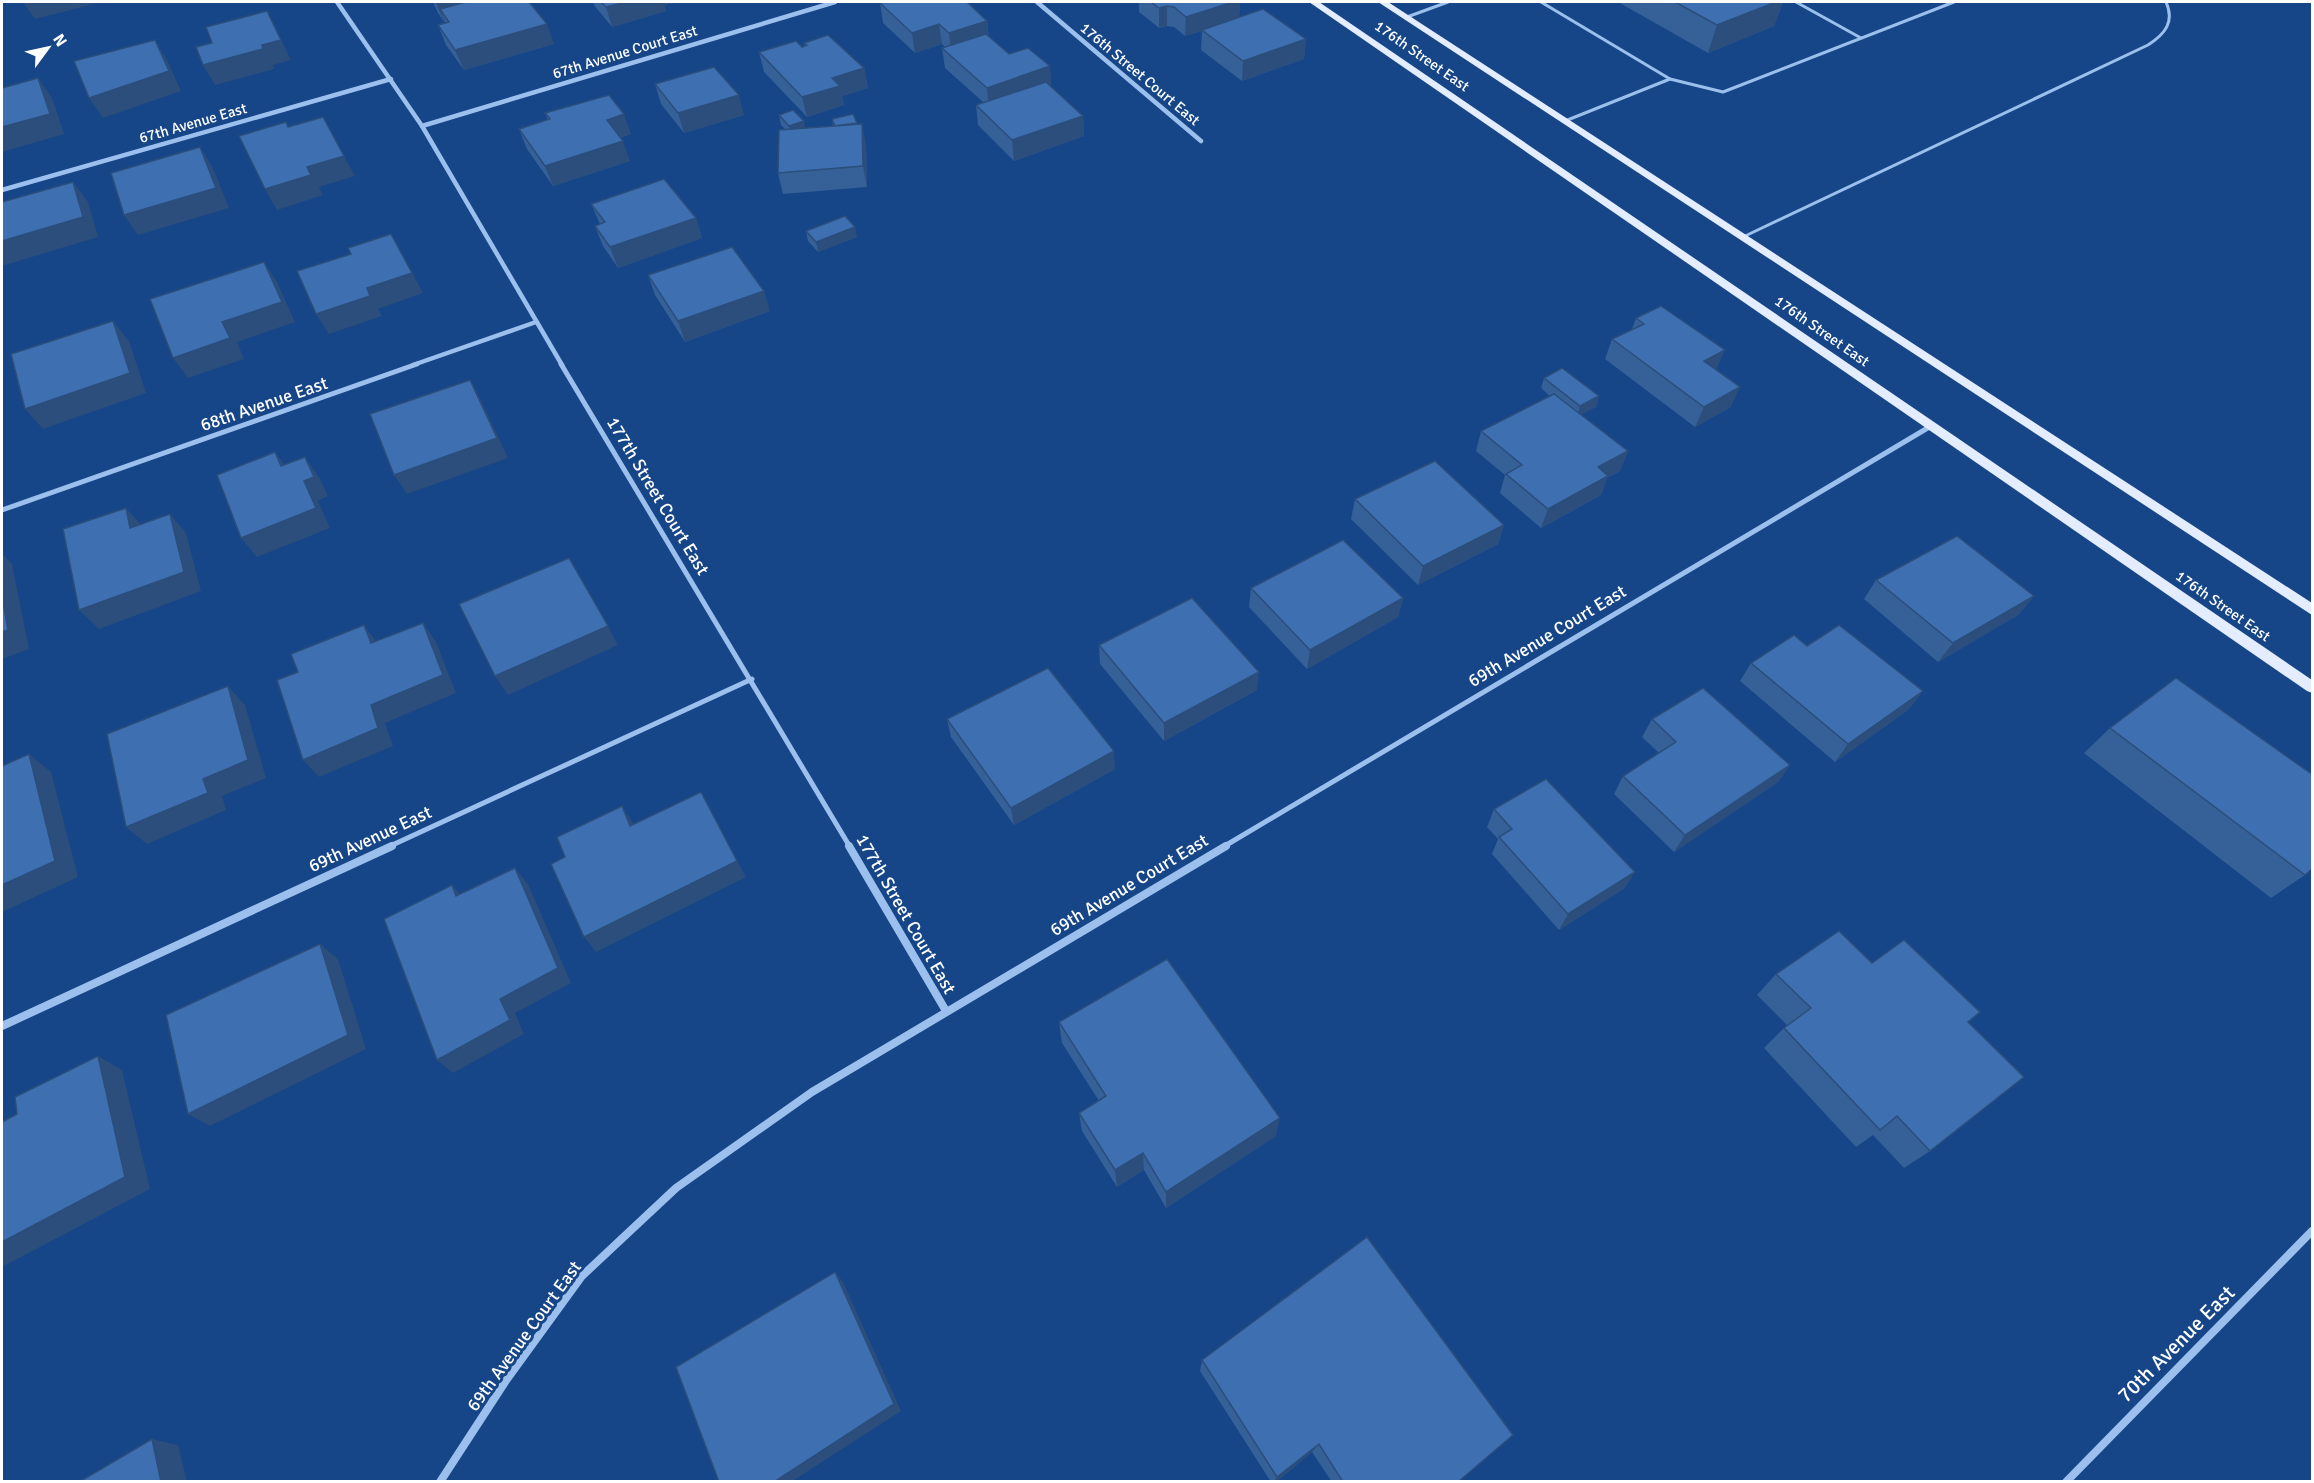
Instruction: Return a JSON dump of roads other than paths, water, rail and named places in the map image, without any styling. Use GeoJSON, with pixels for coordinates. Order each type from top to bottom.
{"type":"FeatureCollection","features":[{"type":"Feature","properties":{"kind":"main road","name":"176th Street East"},"geometry":{"type":"LineString","coordinates":[[1314,2],[2313,687]]}},
{"type":"Feature","properties":{"kind":"main road","name":"176th Street East"},"geometry":{"type":"LineString","coordinates":[[1383,2],[2313,610]]}},
{"type":"Feature","properties":{"kind":"street","name":"177th Street Court East"},"geometry":{"type":"LineString","coordinates":[[337,2],[422,126],[536,322],[752,679],[946,1011]]}},
{"type":"Feature","properties":{"kind":"street","name":"67th Avenue Court East"},"geometry":{"type":"LineString","coordinates":[[422,126],[835,2]]}},
{"type":"Feature","properties":{"kind":"street","name":"176th Street Court East"},"geometry":{"type":"LineString","coordinates":[[1037,2],[1201,141]]}},
{"type":"Feature","properties":{"kind":"street","name":"67th Avenue East"},"geometry":{"type":"LineString","coordinates":[[2,190],[391,79]]}},
{"type":"Feature","properties":{"kind":"street","name":"68th Avenue East"},"geometry":{"type":"LineString","coordinates":[[2,510],[536,322]]}},
{"type":"Feature","properties":{"kind":"street","name":"69th Avenue Court East"},"geometry":{"type":"LineString","coordinates":[[440,1482],[505,1382],[591,1268],[676,1188],[812,1092],[1931,426]]}},
{"type":"Feature","properties":{"kind":"street","name":"69th Avenue East"},"geometry":{"type":"LineString","coordinates":[[2,1026],[752,679]]}},
{"type":"Feature","properties":{"kind":"street","name":"70th Avenue East"},"geometry":{"type":"LineString","coordinates":[[2066,1482],[2313,1231]]}},
{"type":"Feature","properties":{"kind":"lane"},"geometry":{"type":"LineString","coordinates":[[1407,17],[1448,2]]}},
{"type":"Feature","properties":{"kind":"lane"},"geometry":{"type":"LineString","coordinates":[[1541,2],[1670,79],[1723,92],[1954,2]]}},
{"type":"Feature","properties":{"kind":"lane"},"geometry":{"type":"LineString","coordinates":[[1796,2],[1861,38]]}},
{"type":"Feature","properties":{"kind":"lane"},"geometry":{"type":"LineString","coordinates":[[1743,237],[2148,45],[2169,28],[2172,18],[2166,2]]}},
{"type":"Feature","properties":{"kind":"lane"},"geometry":{"type":"LineString","coordinates":[[1565,121],[1670,79]]}}]}
